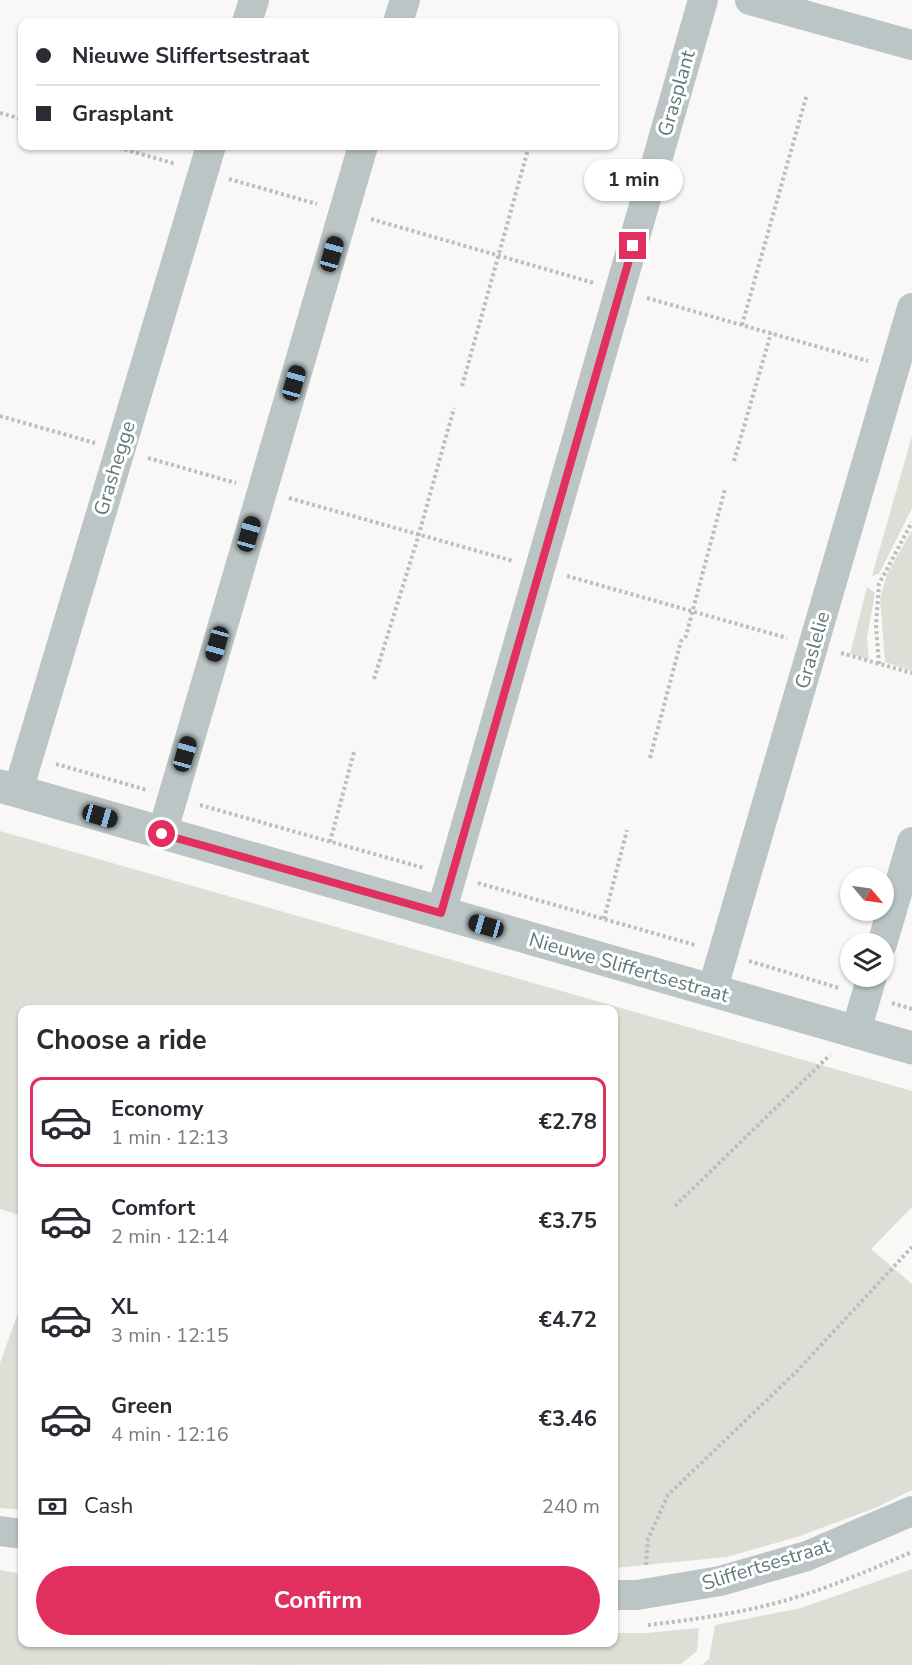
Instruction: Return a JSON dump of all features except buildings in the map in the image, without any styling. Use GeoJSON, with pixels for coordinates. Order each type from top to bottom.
{"type":"FeatureCollection","features":[{"type":"Feature","properties":{"kind":"street"},"geometry":{"type":"LineString","coordinates":[[248,18],[254,0]]}},
{"type":"Feature","properties":{"kind":"street"},"geometry":{"type":"LineString","coordinates":[[399,18],[405,0]]}},
{"type":"Feature","properties":{"kind":"street","name":"Grasplant"},"geometry":{"type":"LineString","coordinates":[[441,913],[703,0]]}},
{"type":"Feature","properties":{"kind":"street"},"geometry":{"type":"LineString","coordinates":[[750,0],[912,45]]}},
{"type":"Feature","properties":{"kind":"street"},"geometry":{"type":"LineString","coordinates":[[162,834],[362,150]]}},
{"type":"Feature","properties":{"kind":"street","name":"Grashegge"},"geometry":{"type":"LineString","coordinates":[[9,789],[120,450],[207,159]]}},
{"type":"Feature","properties":{"kind":"street","name":"Graslelie"},"geometry":{"type":"LineString","coordinates":[[712,991],[912,308]]}},
{"type":"Feature","properties":{"kind":"street","name":"Nieuwe Sliffertsestraat"},"geometry":{"type":"LineString","coordinates":[[9,789],[712,991],[844,1042],[912,1048]]}},
{"type":"Feature","properties":{"kind":"street"},"geometry":{"type":"LineString","coordinates":[[885,933],[912,842]]}},
{"type":"Feature","properties":{"kind":"street"},"geometry":{"type":"LineString","coordinates":[[844,1042],[868,987]]}},
{"type":"Feature","properties":{"kind":"street","name":"Sliffertsestraat"},"geometry":{"type":"LineString","coordinates":[[626,1595],[720,1581],[807,1556],[912,1511]]}},
{"type":"Feature","properties":{"kind":"street"},"geometry":{"type":"LineString","coordinates":[[0,1531],[18,1533]]}},
{"type":"Feature","properties":{"kind":"path"},"geometry":{"type":"LineString","coordinates":[[742,325],[807,94]]}},
{"type":"Feature","properties":{"kind":"path"},"geometry":{"type":"LineString","coordinates":[[0,113],[18,118]]}},
{"type":"Feature","properties":{"kind":"path"},"geometry":{"type":"LineString","coordinates":[[142,150],[207,159],[344,212],[895,368]]}},
{"type":"Feature","properties":{"kind":"path"},"geometry":{"type":"LineString","coordinates":[[462,386],[528,150]]}},
{"type":"Feature","properties":{"kind":"path"},"geometry":{"type":"LineString","coordinates":[[734,461],[771,333]]}},
{"type":"Feature","properties":{"kind":"path"},"geometry":{"type":"LineString","coordinates":[[374,679],[419,534],[454,408]]}},
{"type":"Feature","properties":{"kind":"path"},"geometry":{"type":"LineString","coordinates":[[0,416],[912,674]]}},
{"type":"Feature","properties":{"kind":"path"},"geometry":{"type":"LineString","coordinates":[[650,758],[681,641],[686,636],[725,489]]}},
{"type":"Feature","properties":{"kind":"path"},"geometry":{"type":"LineString","coordinates":[[879,664],[876,626],[879,584],[912,522]]}},
{"type":"Feature","properties":{"kind":"path"},"geometry":{"type":"LineString","coordinates":[[330,842],[354,752]]}},
{"type":"Feature","properties":{"kind":"path"},"geometry":{"type":"LineString","coordinates":[[604,919],[627,831]]}},
{"type":"Feature","properties":{"kind":"path"},"geometry":{"type":"LineString","coordinates":[[675,1206],[844,1042]]}},
{"type":"Feature","properties":{"kind":"path"},"geometry":{"type":"LineString","coordinates":[[626,1595],[646,1568],[648,1539],[668,1495],[797,1371],[912,1247]]}},
{"type":"Feature","properties":{"kind":"shaded area"},"geometry":{"type":"Polygon","coordinates":[[[912,436],[912,508],[879,574],[872,576],[912,436]]]}},
{"type":"Feature","properties":{"kind":"shaded area"},"geometry":{"type":"Polygon","coordinates":[[[912,530],[912,671],[885,662],[880,599],[887,574],[912,530]]]}},
{"type":"Feature","properties":{"kind":"shaded area"},"geometry":{"type":"Polygon","coordinates":[[[867,587],[875,593],[867,638],[869,660],[850,654],[867,587]]]}},
{"type":"Feature","properties":{"kind":"shaded area"},"geometry":{"type":"Polygon","coordinates":[[[0,831],[610,1005],[18,1005],[18,1215],[0,1209],[0,831]]]}},
{"type":"Feature","properties":{"kind":"shaded area"},"geometry":{"type":"Polygon","coordinates":[[[618,1007],[912,1091],[912,1207],[871,1249],[912,1284],[912,1490],[875,1508],[800,1536],[727,1557],[618,1568],[618,1007]]]}},
{"type":"Feature","properties":{"kind":"shaded area"},"geometry":{"type":"Polygon","coordinates":[[[18,1313],[18,1510],[0,1508],[0,1363],[18,1313]]]}},
{"type":"Feature","properties":{"kind":"shaded area"},"geometry":{"type":"Polygon","coordinates":[[[912,1569],[912,1665],[702,1665],[709,1659],[715,1625],[801,1608],[912,1569]]]}},
{"type":"Feature","properties":{"kind":"shaded area"},"geometry":{"type":"Polygon","coordinates":[[[0,1570],[18,1573],[18,1647],[618,1647],[618,1633],[699,1628],[697,1651],[681,1664],[0,1665],[0,1570]]]}},
{"type":"Feature","properties":{"kind":"route"},"geometry":{"type":"LineString","coordinates":[[162,834],[441,913],[633,246]]}}]}
